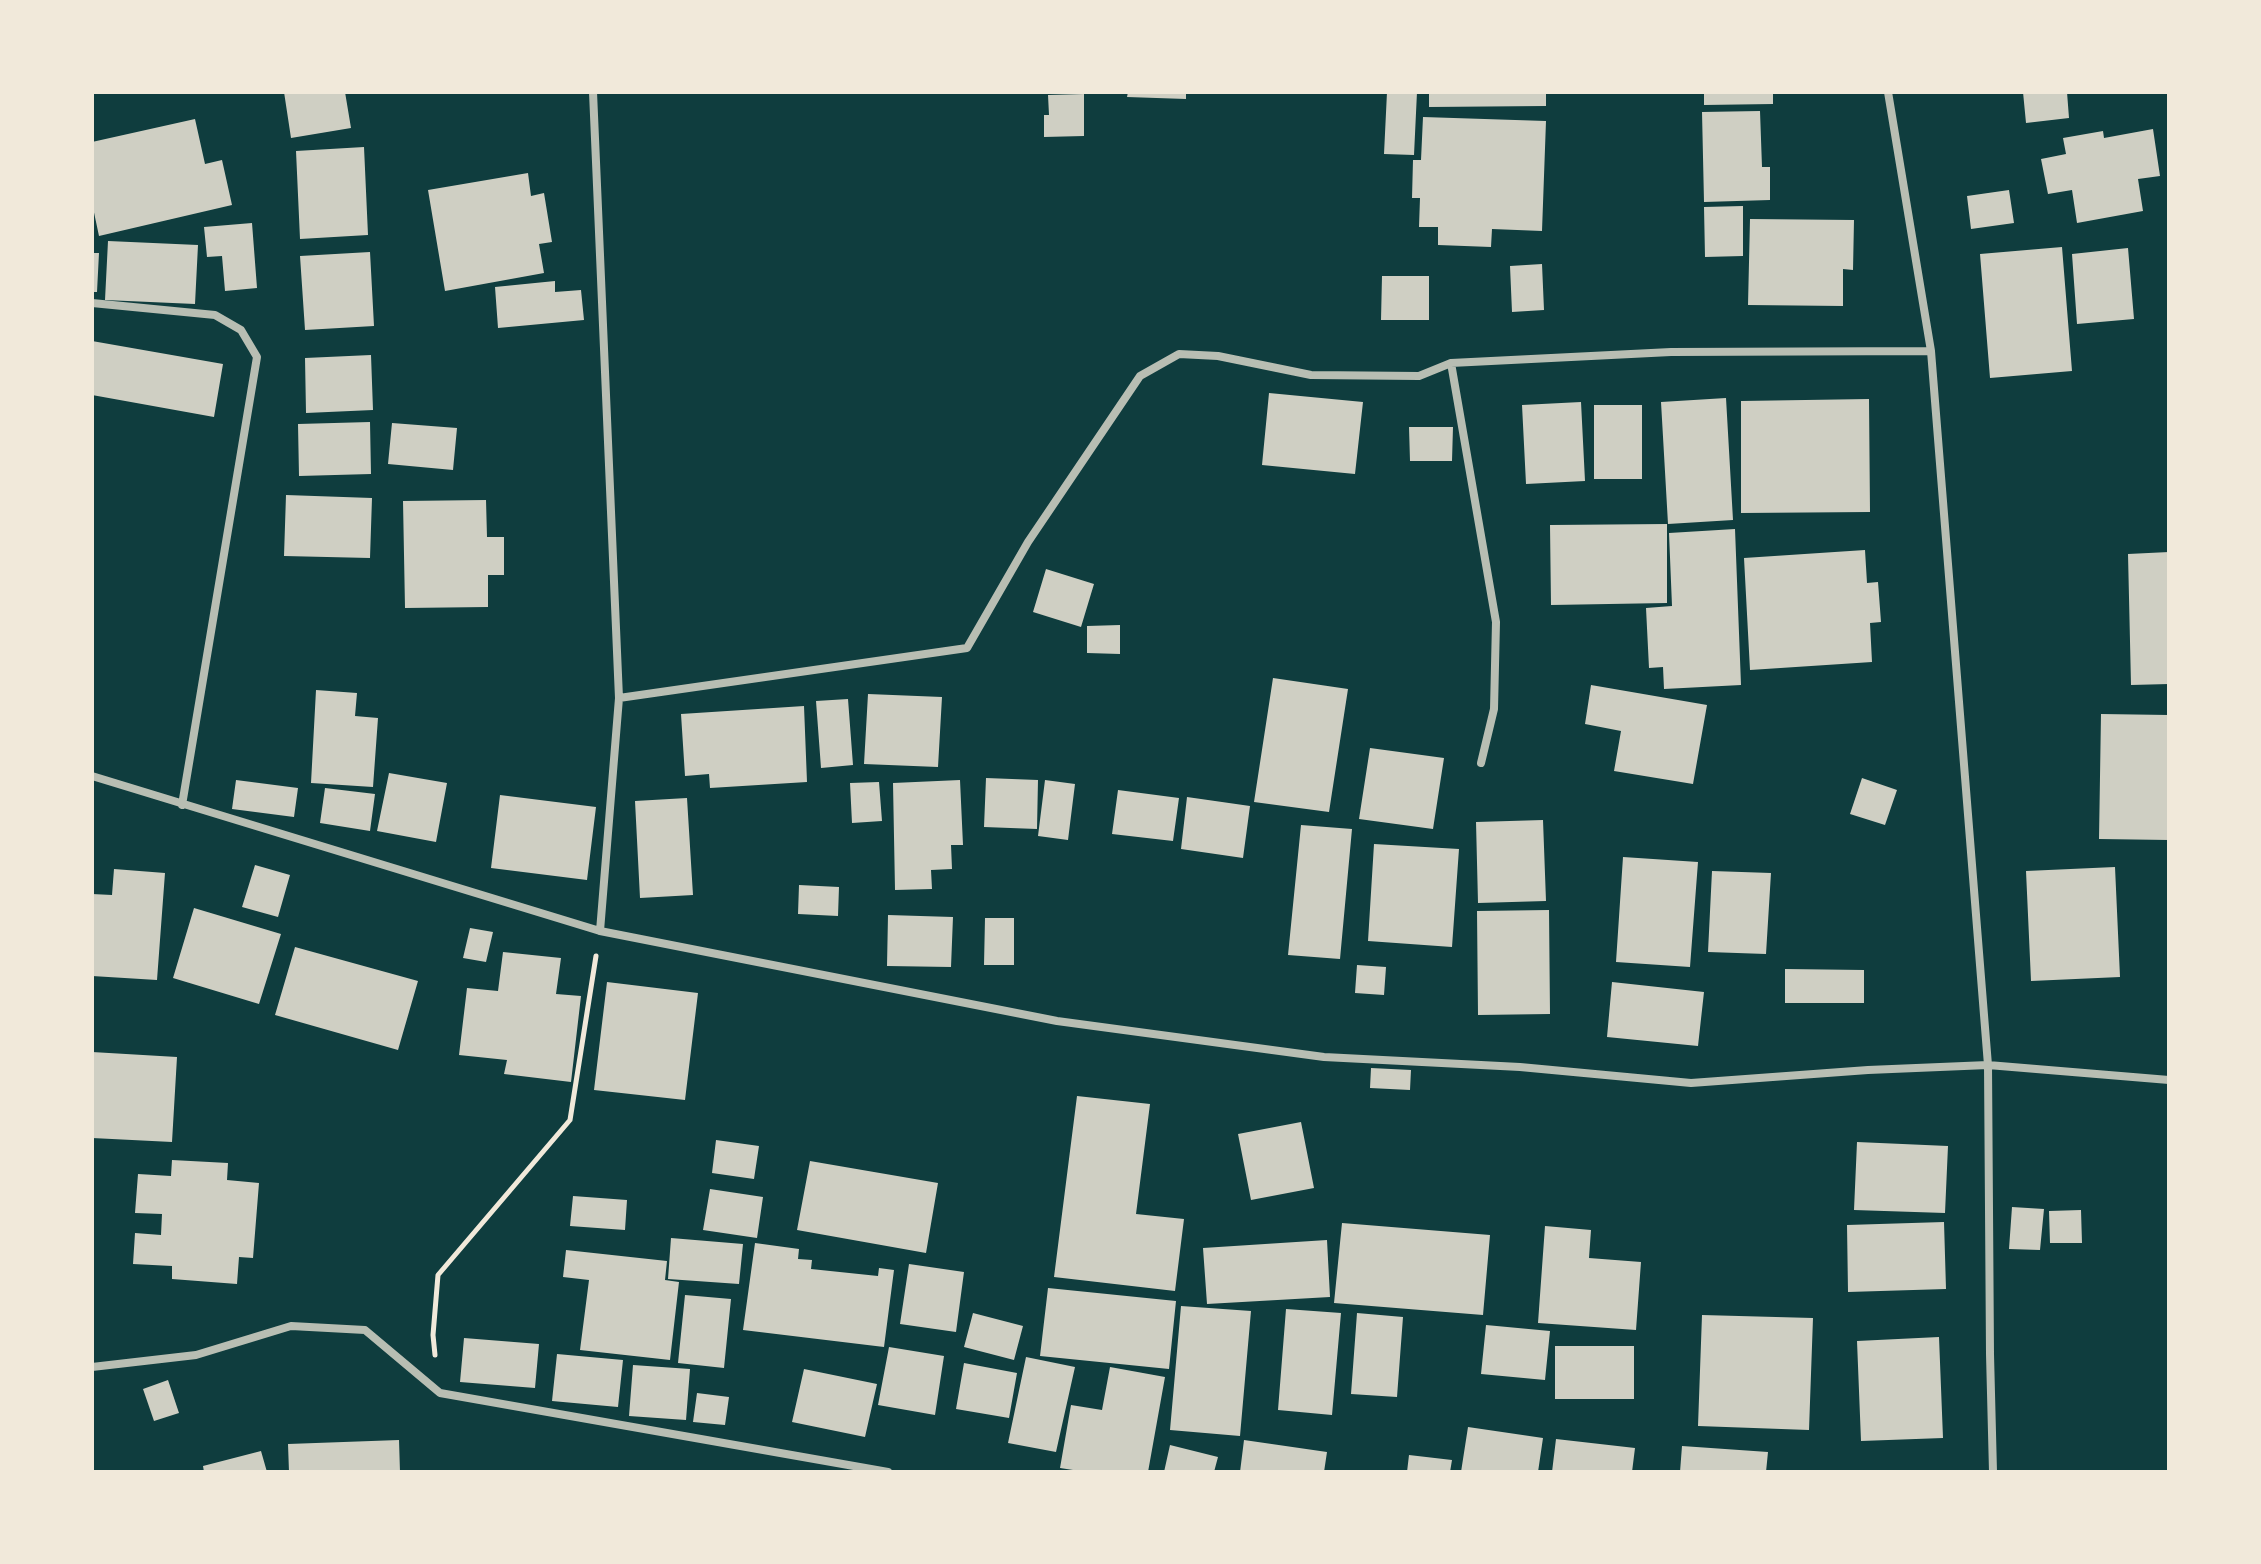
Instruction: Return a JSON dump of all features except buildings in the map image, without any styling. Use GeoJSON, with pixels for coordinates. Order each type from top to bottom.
{"type":"FeatureCollection","features":[{"type":"Feature","properties":{"kind":"street"},"geometry":{"type":"LineString","coordinates":[[593,92],[619,698],[600,931]]}},
{"type":"Feature","properties":{"kind":"street"},"geometry":{"type":"LineString","coordinates":[[1888,92],[1931,351],[1988,1065],[1993,1472]]}},
{"type":"Feature","properties":{"kind":"street"},"geometry":{"type":"LineString","coordinates":[[92,303],[215,315],[241,330],[257,357],[182,805]]}},
{"type":"Feature","properties":{"kind":"street"},"geometry":{"type":"LineString","coordinates":[[619,698],[967,648],[1028,542],[1140,376],[1179,354],[1218,356],[1311,375],[1419,376],[1451,363],[1671,352],[1931,351]]}},
{"type":"Feature","properties":{"kind":"street"},"geometry":{"type":"LineString","coordinates":[[1451,363],[1496,622],[1494,709],[1481,763]]}},
{"type":"Feature","properties":{"kind":"street"},"geometry":{"type":"LineString","coordinates":[[92,776],[600,931],[1057,1021],[1324,1057],[1520,1067],[1691,1083],[1988,1065],[2169,1080]]}},
{"type":"Feature","properties":{"kind":"street"},"geometry":{"type":"LineString","coordinates":[[92,1367],[196,1355],[291,1326],[365,1330],[440,1393],[888,1472]]}},
{"type":"Feature","properties":{"kind":"path"},"geometry":{"type":"LineString","coordinates":[[440,1393],[433,1335],[438,1275],[570,1120],[600,931]]}}]}
